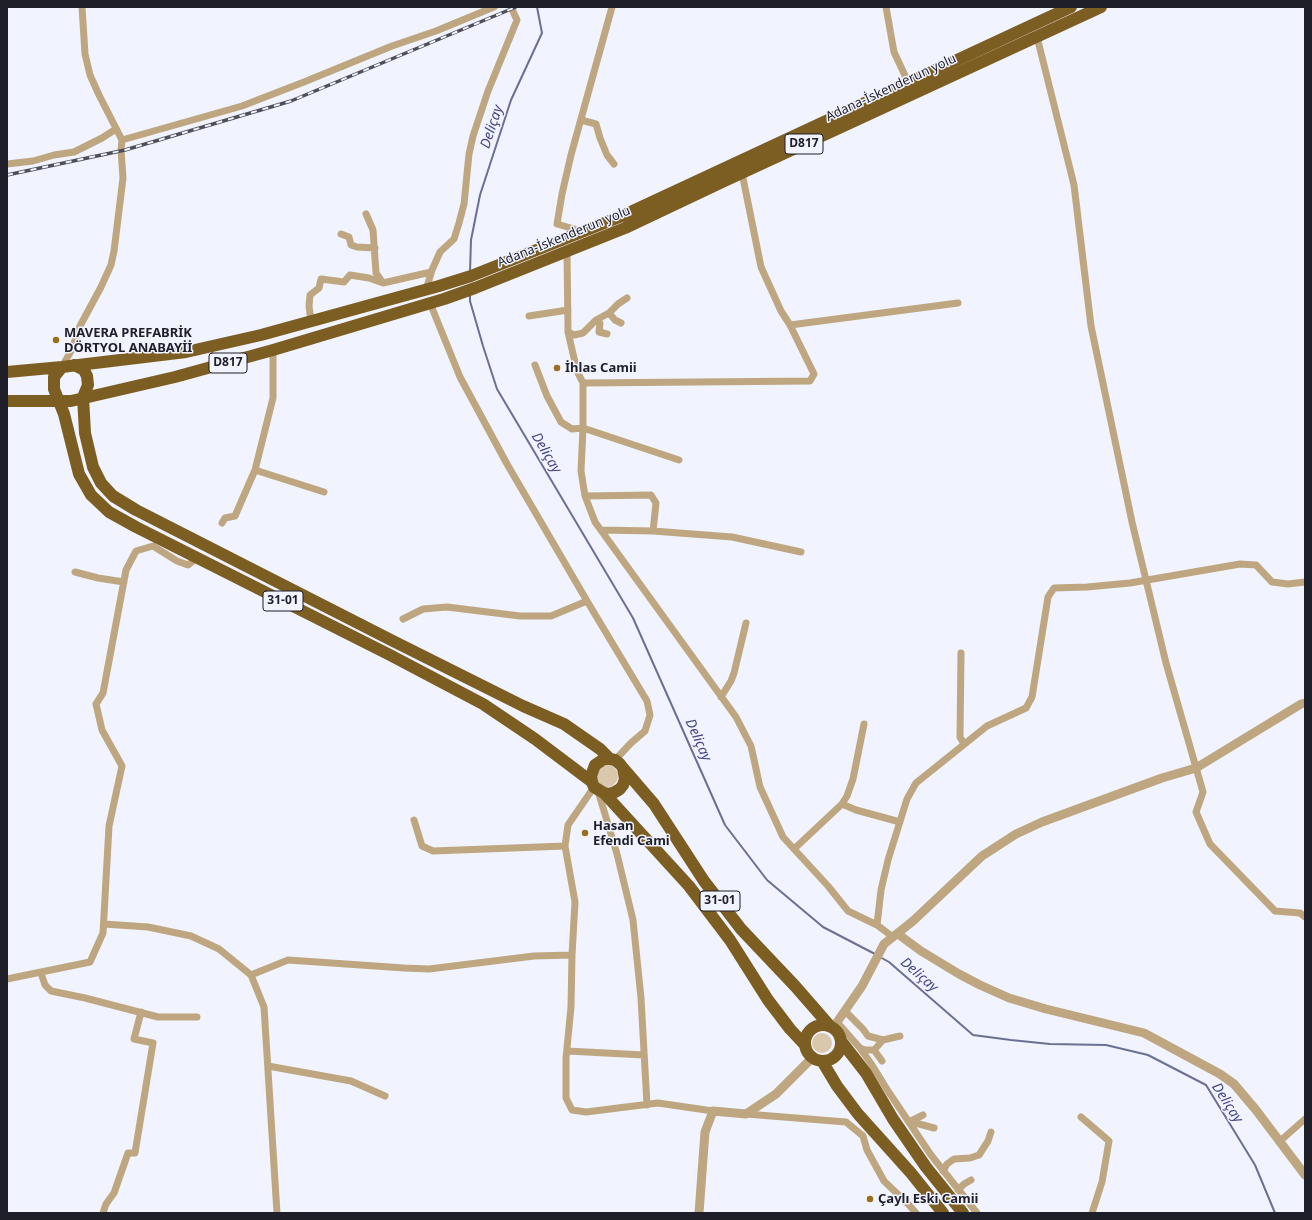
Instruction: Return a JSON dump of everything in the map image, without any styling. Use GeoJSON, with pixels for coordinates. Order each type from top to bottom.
{"type":"FeatureCollection","features":[{"type":"Feature","properties":{"kind":"highway","name":"D817"},"geometry":{"type":"LineString","coordinates":[[7,372],[186,352],[261,335],[439,286],[502,264],[622,216],[1071,7]]}},
{"type":"Feature","properties":{"kind":"highway","name":"Adana-İskenderun yolu"},"geometry":{"type":"LineString","coordinates":[[7,401],[71,401],[174,377],[273,350],[444,298],[505,276],[625,228],[742,172],[1101,7]]}},
{"type":"Feature","properties":{"kind":"highway","name":"31-01"},"geometry":{"type":"LineString","coordinates":[[74,365],[84,370],[87,376],[88,385],[83,397],[85,433],[93,467],[101,482],[113,496],[143,513],[386,638],[517,703],[564,724],[600,749],[616,763],[654,804],[704,881],[741,929],[833,1025]]}},
{"type":"Feature","properties":{"kind":"highway","name":"31-01"},"geometry":{"type":"LineString","coordinates":[[62,367],[54,377],[54,389],[59,400],[79,474],[91,495],[109,512],[483,704],[535,739],[597,788],[689,886],[730,940],[768,1000],[804,1045]]}},
{"type":"Feature","properties":{"kind":"highway"},"geometry":{"type":"LineString","coordinates":[[604,759],[616,763],[625,779],[620,789],[609,794],[597,788],[591,776],[595,765],[604,759]]}},
{"type":"Feature","properties":{"kind":"highway"},"geometry":{"type":"LineString","coordinates":[[943,1213],[911,1173],[858,1114],[817,1060],[806,1050],[804,1045],[806,1034],[814,1027],[824,1024],[833,1025],[841,1041],[866,1073],[893,1119],[926,1167],[963,1213]]}},
{"type":"Feature","properties":{"kind":"highway"},"geometry":{"type":"LineString","coordinates":[[817,1060],[832,1059],[836,1056],[841,1046],[841,1041]]}},
{"type":"Feature","properties":{"kind":"street"},"geometry":{"type":"LineString","coordinates":[[62,367],[72,349],[80,326],[111,265],[123,178],[121,150],[122,140],[90,75],[85,54],[82,7]]}},
{"type":"Feature","properties":{"kind":"street"},"geometry":{"type":"LineString","coordinates":[[122,140],[242,106],[494,7]]}},
{"type":"Feature","properties":{"kind":"street"},"geometry":{"type":"LineString","coordinates":[[426,290],[431,272],[440,252],[454,239],[460,223],[464,204],[469,154],[473,136],[488,91],[517,20],[511,7]]}},
{"type":"Feature","properties":{"kind":"street"},"geometry":{"type":"LineString","coordinates":[[582,231],[557,224],[562,194],[612,7]]}},
{"type":"Feature","properties":{"kind":"street"},"geometry":{"type":"LineString","coordinates":[[886,7],[894,52],[908,82]]}},
{"type":"Feature","properties":{"kind":"street"},"geometry":{"type":"LineString","coordinates":[[1037,37],[1074,186],[1091,326],[1132,522],[1166,663],[1203,792],[1196,812],[1210,844],[1275,911],[1300,913],[1305,917]]}},
{"type":"Feature","properties":{"kind":"street"},"geometry":{"type":"LineString","coordinates":[[581,120],[596,124],[607,155],[614,164]]}},
{"type":"Feature","properties":{"kind":"street"},"geometry":{"type":"LineString","coordinates":[[7,164],[33,161],[54,155],[74,152],[102,138],[116,128]]}},
{"type":"Feature","properties":{"kind":"street"},"geometry":{"type":"LineString","coordinates":[[583,383],[810,381],[814,374],[790,325],[781,311],[761,266],[742,172]]}},
{"type":"Feature","properties":{"kind":"street"},"geometry":{"type":"LineString","coordinates":[[366,214],[373,230],[376,273],[383,283]]}},
{"type":"Feature","properties":{"kind":"street"},"geometry":{"type":"LineString","coordinates":[[341,234],[349,237],[351,245],[357,247],[375,248]]}},
{"type":"Feature","properties":{"kind":"street"},"geometry":{"type":"LineString","coordinates":[[567,251],[568,332],[577,371],[583,383],[581,472],[585,496],[601,530],[736,717],[751,746],[760,787],[783,837],[828,886],[848,911],[896,935],[959,974],[1009,998],[1046,1009],[1144,1033],[1194,1058],[1220,1074],[1234,1084],[1256,1110],[1305,1175]]}},
{"type":"Feature","properties":{"kind":"street"},"geometry":{"type":"LineString","coordinates":[[311,321],[309,306],[310,295],[319,288],[321,279],[344,282],[350,275],[369,278],[383,283],[431,272]]}},
{"type":"Feature","properties":{"kind":"street"},"geometry":{"type":"LineString","coordinates":[[568,332],[574,335],[583,333],[596,320],[609,314],[618,304],[627,298]]}},
{"type":"Feature","properties":{"kind":"street"},"geometry":{"type":"LineString","coordinates":[[430,303],[460,377],[507,464],[647,701],[650,715],[645,731],[631,743],[616,763]]}},
{"type":"Feature","properties":{"kind":"street"},"geometry":{"type":"LineString","coordinates":[[790,325],[958,303]]}},
{"type":"Feature","properties":{"kind":"street"},"geometry":{"type":"LineString","coordinates":[[529,316],[568,310]]}},
{"type":"Feature","properties":{"kind":"street"},"geometry":{"type":"LineString","coordinates":[[609,314],[621,323]]}},
{"type":"Feature","properties":{"kind":"street"},"geometry":{"type":"LineString","coordinates":[[596,320],[600,323],[599,332],[607,334]]}},
{"type":"Feature","properties":{"kind":"street"},"geometry":{"type":"LineString","coordinates":[[222,523],[225,518],[235,516],[255,470],[273,398],[273,350]]}},
{"type":"Feature","properties":{"kind":"street"},"geometry":{"type":"LineString","coordinates":[[535,365],[547,396],[561,422],[572,429],[583,428],[679,460]]}},
{"type":"Feature","properties":{"kind":"street"},"geometry":{"type":"LineString","coordinates":[[255,470],[324,492]]}},
{"type":"Feature","properties":{"kind":"street"},"geometry":{"type":"LineString","coordinates":[[585,496],[651,495],[656,503],[653,531]]}},
{"type":"Feature","properties":{"kind":"street"},"geometry":{"type":"LineString","coordinates":[[601,530],[653,531],[732,537],[801,552]]}},
{"type":"Feature","properties":{"kind":"street"},"geometry":{"type":"LineString","coordinates":[[7,979],[90,962],[103,933],[109,826],[122,766],[102,730],[96,704],[103,693],[126,570],[136,551],[152,546],[177,561],[188,564],[197,558]]}},
{"type":"Feature","properties":{"kind":"street"},"geometry":{"type":"LineString","coordinates":[[877,925],[881,890],[888,860],[907,800],[916,783],[987,726],[1026,708],[1032,697],[1048,597],[1054,588],[1088,587],[1130,583],[1240,564],[1256,565],[1272,582],[1288,584],[1305,582]]}},
{"type":"Feature","properties":{"kind":"street"},"geometry":{"type":"LineString","coordinates":[[75,572],[98,578],[124,582]]}},
{"type":"Feature","properties":{"kind":"street"},"geometry":{"type":"LineString","coordinates":[[403,619],[423,609],[446,607],[520,616],[551,616],[587,601]]}},
{"type":"Feature","properties":{"kind":"street"},"geometry":{"type":"LineString","coordinates":[[721,697],[734,673],[746,623]]}},
{"type":"Feature","properties":{"kind":"street"},"geometry":{"type":"LineString","coordinates":[[961,653],[960,737],[964,744]]}},
{"type":"Feature","properties":{"kind":"street"},"geometry":{"type":"LineString","coordinates":[[977,1213],[931,1155],[860,1048],[833,1025],[845,1011],[862,986],[884,944],[896,935],[982,856],[1016,834],[1042,822],[1162,778],[1196,768],[1305,703]]}},
{"type":"Feature","properties":{"kind":"street"},"geometry":{"type":"LineString","coordinates":[[794,849],[842,804],[847,796],[853,779],[864,724]]}},
{"type":"Feature","properties":{"kind":"street"},"geometry":{"type":"LineString","coordinates":[[597,788],[568,825],[565,846],[575,902],[566,1098],[572,1110],[586,1112],[658,1103],[713,1111],[846,1122],[863,1136],[866,1150],[884,1181],[916,1213]]}},
{"type":"Feature","properties":{"kind":"street"},"geometry":{"type":"LineString","coordinates":[[597,788],[617,854],[633,920],[641,998],[647,1105]]}},
{"type":"Feature","properties":{"kind":"street"},"geometry":{"type":"LineString","coordinates":[[842,804],[856,810],[900,822]]}},
{"type":"Feature","properties":{"kind":"street"},"geometry":{"type":"LineString","coordinates":[[414,820],[422,846],[433,851],[565,846]]}},
{"type":"Feature","properties":{"kind":"street"},"geometry":{"type":"LineString","coordinates":[[104,924],[148,927],[191,936],[219,949],[251,974],[264,1007],[277,1213]]}},
{"type":"Feature","properties":{"kind":"street"},"geometry":{"type":"LineString","coordinates":[[251,974],[288,960],[429,969],[534,956],[572,956]]}},
{"type":"Feature","properties":{"kind":"street"},"geometry":{"type":"LineString","coordinates":[[41,973],[44,985],[51,991],[85,998],[158,1017],[197,1017]]}},
{"type":"Feature","properties":{"kind":"street"},"geometry":{"type":"LineString","coordinates":[[845,1011],[868,1036],[883,1040],[900,1036]]}},
{"type":"Feature","properties":{"kind":"street"},"geometry":{"type":"LineString","coordinates":[[103,1213],[106,1204],[114,1193],[128,1153],[135,1153],[153,1043],[134,1039],[141,1012]]}},
{"type":"Feature","properties":{"kind":"street"},"geometry":{"type":"LineString","coordinates":[[860,1048],[874,1050],[883,1040]]}},
{"type":"Feature","properties":{"kind":"street"},"geometry":{"type":"LineString","coordinates":[[874,1050],[882,1061]]}},
{"type":"Feature","properties":{"kind":"street"},"geometry":{"type":"LineString","coordinates":[[567,1051],[644,1055]]}},
{"type":"Feature","properties":{"kind":"street"},"geometry":{"type":"LineString","coordinates":[[746,1114],[776,1094],[817,1060]]}},
{"type":"Feature","properties":{"kind":"street"},"geometry":{"type":"LineString","coordinates":[[268,1066],[351,1081],[385,1096]]}},
{"type":"Feature","properties":{"kind":"street"},"geometry":{"type":"LineString","coordinates":[[699,1213],[704,1132],[713,1111]]}},
{"type":"Feature","properties":{"kind":"street"},"geometry":{"type":"LineString","coordinates":[[909,1121],[923,1115]]}},
{"type":"Feature","properties":{"kind":"street"},"geometry":{"type":"LineString","coordinates":[[1081,1117],[1109,1141],[1102,1182],[1092,1213]]}},
{"type":"Feature","properties":{"kind":"street"},"geometry":{"type":"LineString","coordinates":[[1280,1142],[1305,1120]]}},
{"type":"Feature","properties":{"kind":"street"},"geometry":{"type":"LineString","coordinates":[[909,1121],[934,1128]]}},
{"type":"Feature","properties":{"kind":"street"},"geometry":{"type":"LineString","coordinates":[[943,1171],[947,1164],[954,1158],[970,1158],[979,1155],[992,1132]]}},
{"type":"Feature","properties":{"kind":"street"},"geometry":{"type":"LineString","coordinates":[[958,1190],[971,1180]]}},
{"type":"Feature","properties":{"kind":"shaded area"},"geometry":{"type":"Polygon","coordinates":[[[607,765],[615,768],[618,776],[615,784],[607,787],[599,784],[596,776],[599,768],[607,765]]]}},
{"type":"Feature","properties":{"kind":"shaded area"},"geometry":{"type":"Polygon","coordinates":[[[818,1033],[826,1033],[832,1039],[832,1047],[826,1053],[818,1053],[812,1047],[812,1039],[818,1033]]]}},
{"type":"Feature","properties":{"kind":"waterway","name":"Deliçay"},"geometry":{"type":"LineString","coordinates":[[470,272],[471,240],[480,195],[511,100],[542,33],[537,7]]}},
{"type":"Feature","properties":{"kind":"waterway","name":"Deliçay"},"geometry":{"type":"LineString","coordinates":[[470,295],[470,301],[497,389],[633,618],[725,825],[767,880],[823,927],[875,954]]}},
{"type":"Feature","properties":{"kind":"waterway","name":"Deliçay"},"geometry":{"type":"LineString","coordinates":[[880,957],[889,962],[973,1035],[1050,1044],[1106,1045],[1148,1055],[1206,1085],[1255,1165],[1275,1213]]}},
{"type":"Feature","properties":{"kind":"railway"},"geometry":{"type":"LineString","coordinates":[[7,175],[125,150],[291,101],[516,7]]}},
{"type":"Feature","properties":{"kind":"place","name":"MAVERA PREFABRİK DÖRTYOL ANABAYİİ"},"geometry":{"type":"Point","coordinates":[56,340]}},
{"type":"Feature","properties":{"kind":"place","name":"İhlas Camii"},"geometry":{"type":"Point","coordinates":[557,368]}},
{"type":"Feature","properties":{"kind":"place","name":"Hasan Efendi Cami"},"geometry":{"type":"Point","coordinates":[585,833]}},
{"type":"Feature","properties":{"kind":"place","name":"Çaylı Eski Camii"},"geometry":{"type":"Point","coordinates":[870,1199]}}]}
